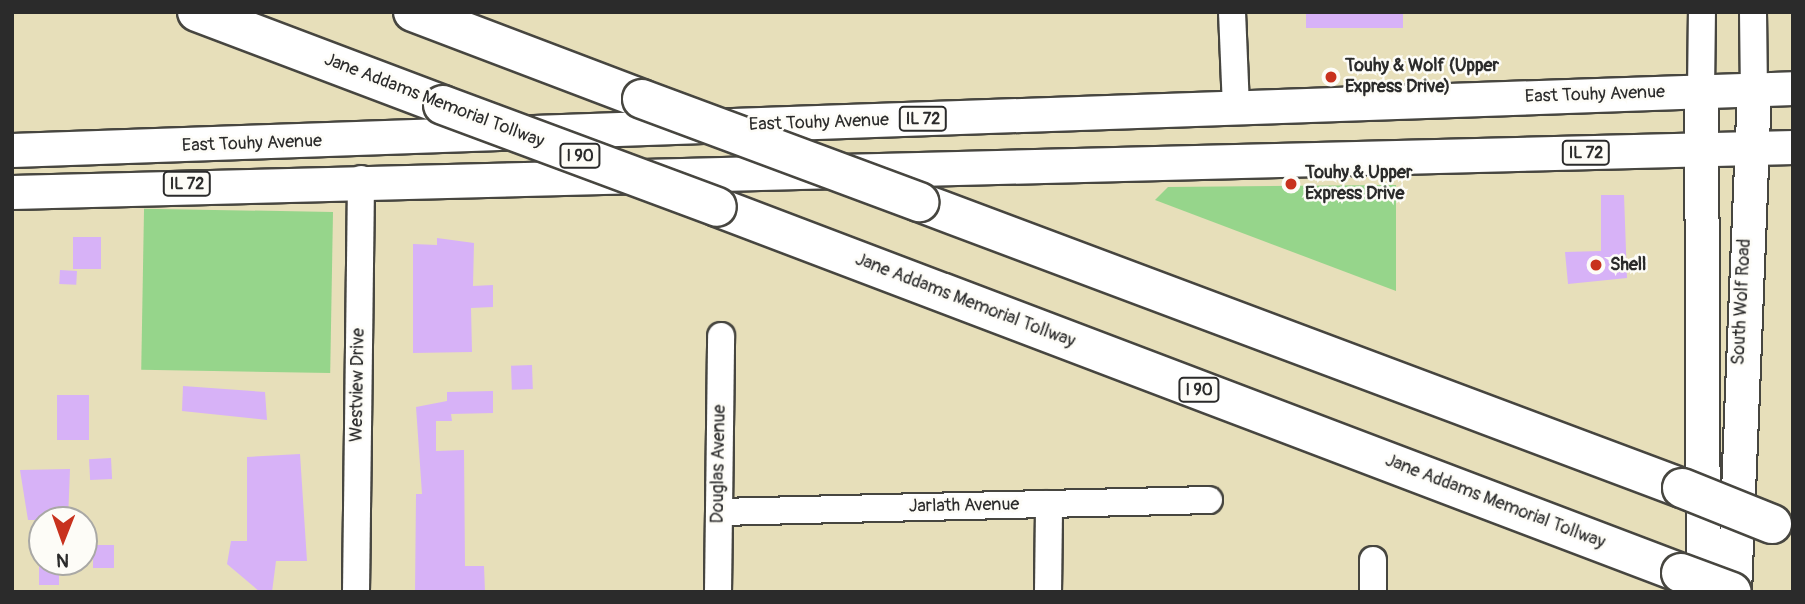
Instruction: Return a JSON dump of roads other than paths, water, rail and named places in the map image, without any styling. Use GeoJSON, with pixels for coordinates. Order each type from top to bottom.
{"type":"FeatureCollection","features":[{"type":"Feature","properties":{"kind":"highway","name":"Jane Addams Memorial Tollway"},"geometry":{"type":"LineString","coordinates":[[197,12],[717,207],[1692,582],[1733,592]]}},
{"type":"Feature","properties":{"kind":"highway"},"geometry":{"type":"LineString","coordinates":[[413,12],[1682,488],[1782,528]]}},
{"type":"Feature","properties":{"kind":"main road","name":"East Touhy Avenue"},"geometry":{"type":"LineString","coordinates":[[12,150],[1793,88]]}},
{"type":"Feature","properties":{"kind":"main road","name":"South Wolf Road"},"geometry":{"type":"LineString","coordinates":[[1733,592],[1754,89]]}},
{"type":"Feature","properties":{"kind":"main road","name":"South Wolf Road"},"geometry":{"type":"LineString","coordinates":[[1692,582],[1701,91]]}},
{"type":"Feature","properties":{"kind":"main road"},"geometry":{"type":"LineString","coordinates":[[1700,152],[1793,147]]}},
{"type":"Feature","properties":{"kind":"main road","name":"IL 72"},"geometry":{"type":"LineString","coordinates":[[12,192],[361,179],[1700,152]]}},
{"type":"Feature","properties":{"kind":"street"},"geometry":{"type":"LineString","coordinates":[[1232,12],[1236,108]]}},
{"type":"Feature","properties":{"kind":"street","name":"South Wolf Road"},"geometry":{"type":"LineString","coordinates":[[1701,91],[1702,12]]}},
{"type":"Feature","properties":{"kind":"street","name":"South Wolf Road"},"geometry":{"type":"LineString","coordinates":[[1754,12],[1754,89]]}},
{"type":"Feature","properties":{"kind":"street","name":"Westview Drive"},"geometry":{"type":"LineString","coordinates":[[356,592],[361,179]]}},
{"type":"Feature","properties":{"kind":"street","name":"Douglas Avenue"},"geometry":{"type":"LineString","coordinates":[[718,592],[721,336]]}},
{"type":"Feature","properties":{"kind":"street","name":"Jarlath Avenue"},"geometry":{"type":"LineString","coordinates":[[719,512],[1209,500]]}},
{"type":"Feature","properties":{"kind":"street"},"geometry":{"type":"LineString","coordinates":[[1048,592],[1049,504]]}},
{"type":"Feature","properties":{"kind":"street"},"geometry":{"type":"LineString","coordinates":[[1373,561],[1373,592]]}},
{"type":"Feature","properties":{"kind":"place","name":"Touhy & Wolf (Upper Express Drive)"},"geometry":{"type":"Point","coordinates":[1331,77]}},
{"type":"Feature","properties":{"kind":"place","name":"Touhy & Upper Express Drive"},"geometry":{"type":"Point","coordinates":[1291,184]}},
{"type":"Feature","properties":{"kind":"place","name":"Shell"},"geometry":{"type":"Point","coordinates":[1596,265]}}]}
